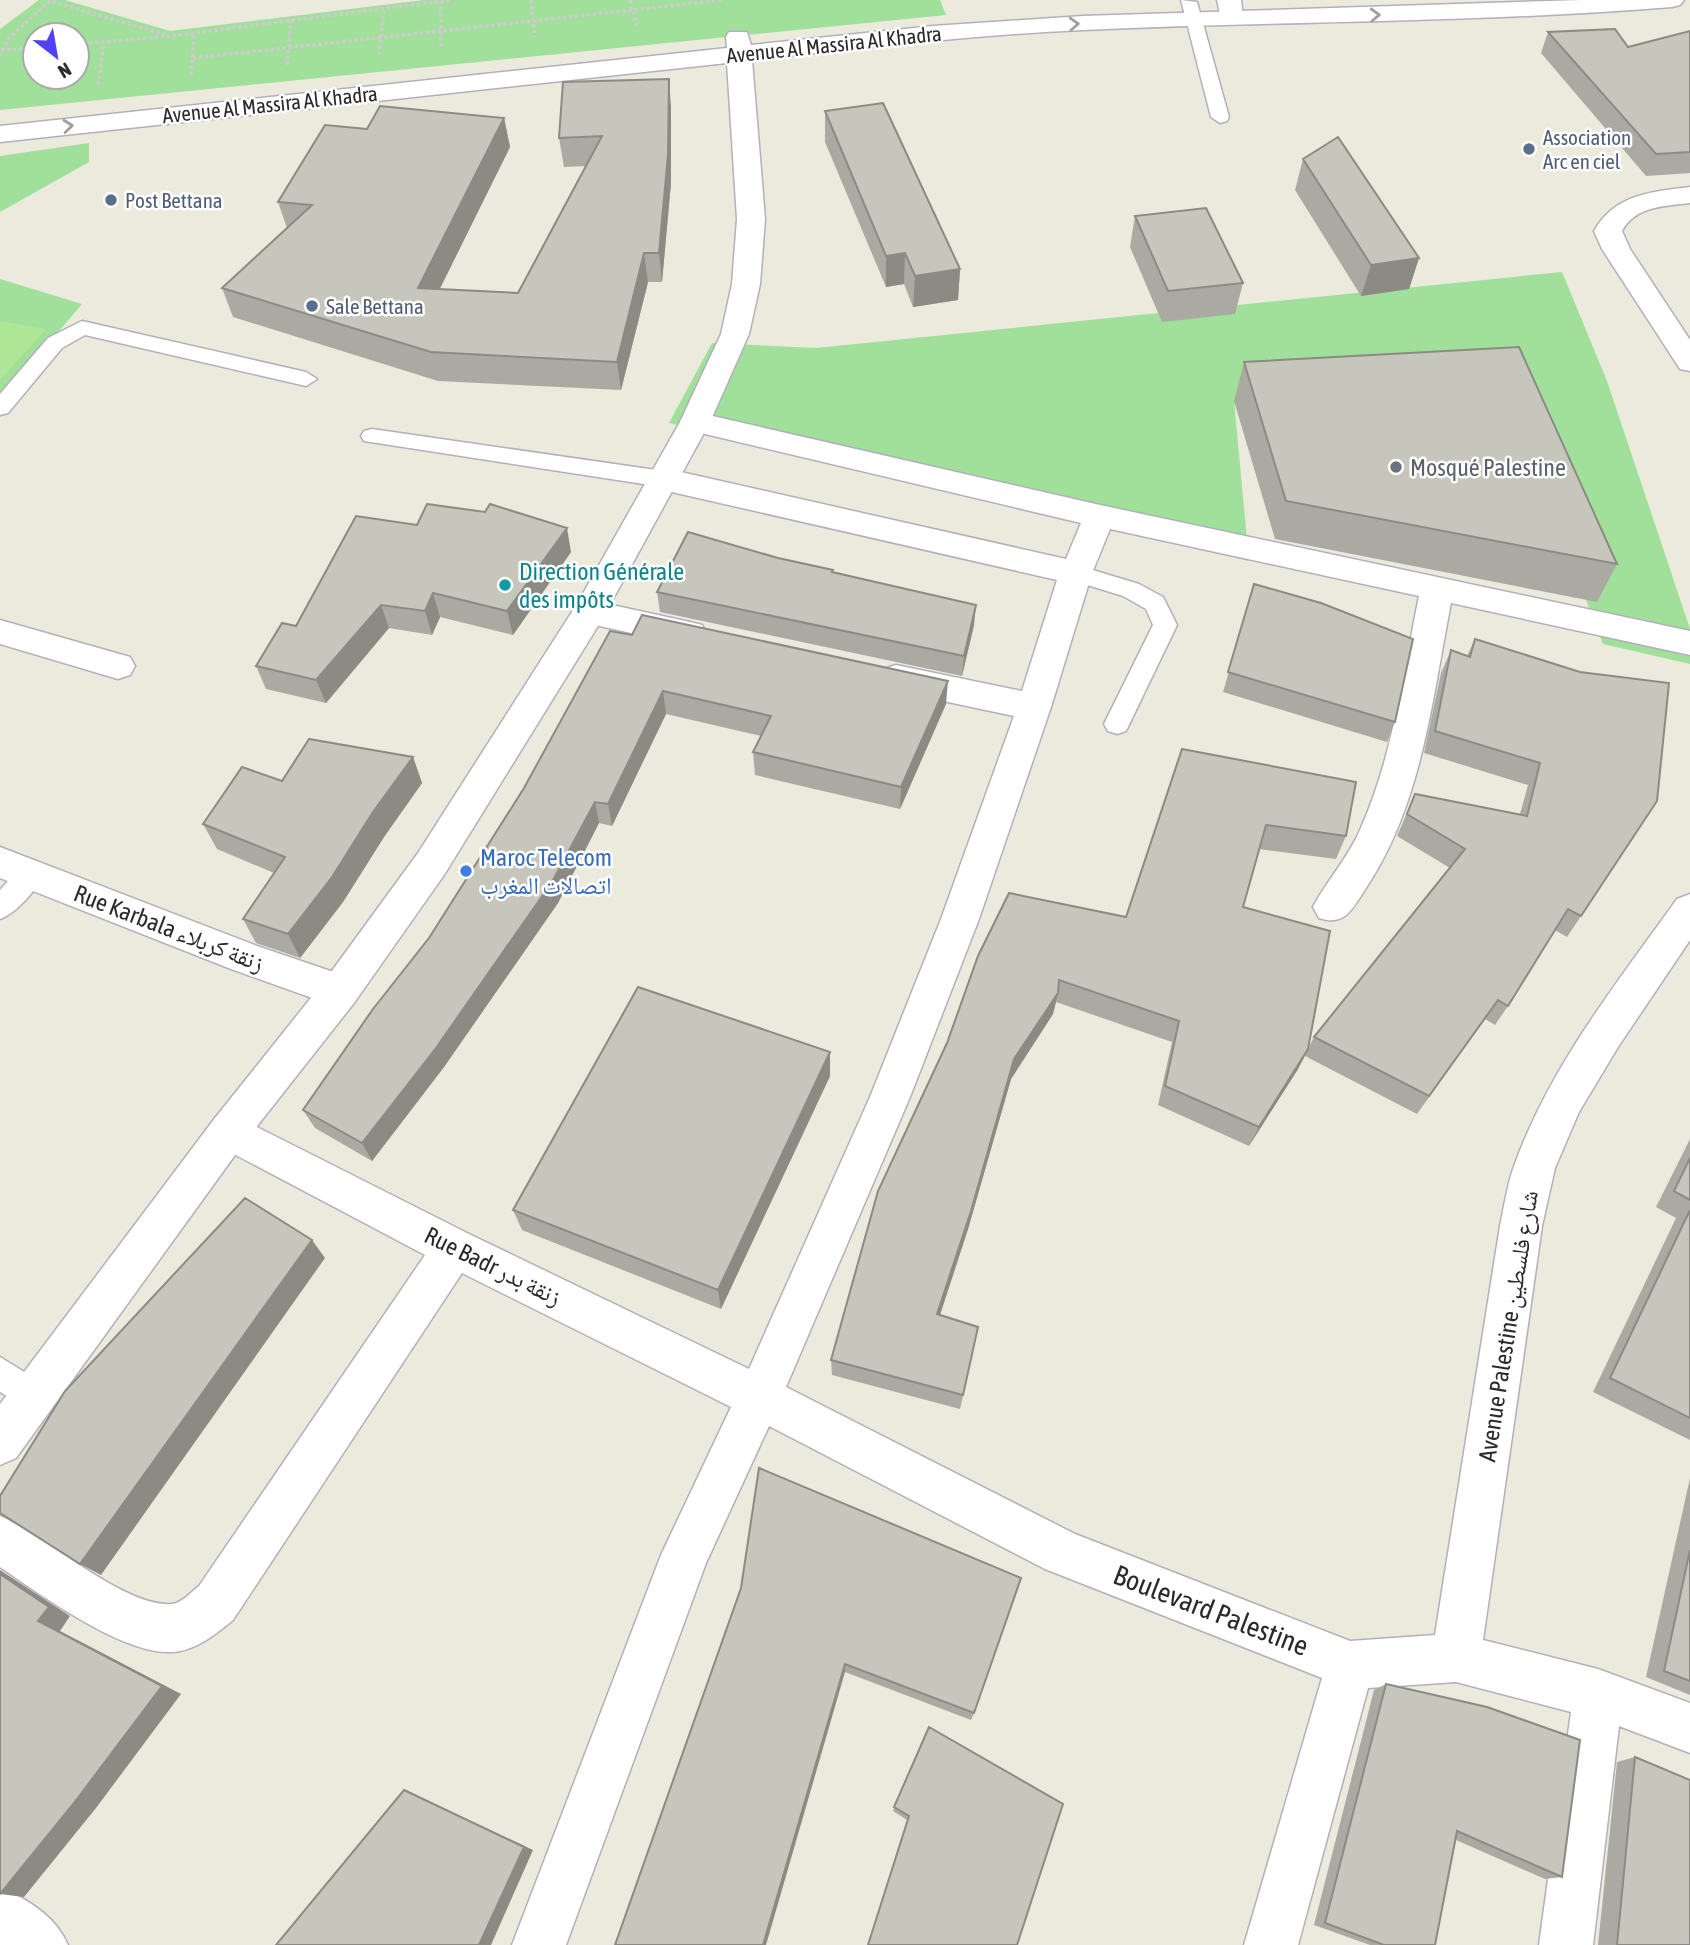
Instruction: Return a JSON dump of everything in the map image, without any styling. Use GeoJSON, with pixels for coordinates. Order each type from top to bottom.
{"type":"FeatureCollection","features":[{"type":"Feature","properties":{"kind":"street","name":"Avenue Al Massira Al Khadra"},"geometry":{"type":"LineString","coordinates":[[0,115],[739,45],[958,31],[1340,0]]}},
{"type":"Feature","properties":{"kind":"street","name":"Avenue Al Massira Al Khadra"},"geometry":{"type":"LineString","coordinates":[[1230,7],[1588,7],[1672,0]]}},
{"type":"Feature","properties":{"kind":"street","name":"Avenue Al Massira Al Khadra"},"geometry":{"type":"LineString","coordinates":[[0,134],[739,45]]}},
{"type":"Feature","properties":{"kind":"street"},"geometry":{"type":"LineString","coordinates":[[0,1442],[229,1131],[340,991],[431,864],[589,612],[695,422],[735,334],[746,284],[751,219],[739,45]]}},
{"type":"Feature","properties":{"kind":"street"},"geometry":{"type":"LineString","coordinates":[[1690,195],[1627,207],[1613,217],[1608,230],[1616,249],[1690,362]]}},
{"type":"Feature","properties":{"kind":"street"},"geometry":{"type":"LineString","coordinates":[[695,422],[1100,516],[1690,643]]}},
{"type":"Feature","properties":{"kind":"street"},"geometry":{"type":"LineString","coordinates":[[663,479],[1076,573]]}},
{"type":"Feature","properties":{"kind":"street"},"geometry":{"type":"LineString","coordinates":[[539,1945],[685,1555],[759,1397],[890,1097],[960,919],[1034,707],[1076,573],[1100,516]]}},
{"type":"Feature","properties":{"kind":"street"},"geometry":{"type":"LineString","coordinates":[[1332,907],[1365,858],[1386,809],[1403,750],[1437,589]]}},
{"type":"Feature","properties":{"kind":"street"},"geometry":{"type":"LineString","coordinates":[[589,612],[724,641]]}},
{"type":"Feature","properties":{"kind":"street"},"geometry":{"type":"LineString","coordinates":[[0,632],[118,666]]}},
{"type":"Feature","properties":{"kind":"street"},"geometry":{"type":"LineString","coordinates":[[872,673],[1034,707]]}},
{"type":"Feature","properties":{"kind":"street","name":"Rue Karbala زنقة كربلاء"},"geometry":{"type":"LineString","coordinates":[[16,868],[245,958],[340,991]]}},
{"type":"Feature","properties":{"kind":"street","name":"Avenue Palestine شارع فلسطين"},"geometry":{"type":"LineString","coordinates":[[1456,1658],[1521,1226],[1534,1170],[1559,1112],[1601,1039],[1690,910]]}},
{"type":"Feature","properties":{"kind":"street","name":"Rue Badr زنقة بدر"},"geometry":{"type":"LineString","coordinates":[[229,1131],[454,1248],[759,1397]]}},
{"type":"Feature","properties":{"kind":"street"},"geometry":{"type":"LineString","coordinates":[[0,1540],[88,1595],[147,1625],[169,1628],[190,1623],[216,1603],[454,1248]]}},
{"type":"Feature","properties":{"kind":"street","name":"Boulevard Palestine"},"geometry":{"type":"LineString","coordinates":[[759,1397],[1062,1552],[1350,1665],[1456,1658],[1598,1695],[1690,1728]]}},
{"type":"Feature","properties":{"kind":"street"},"geometry":{"type":"LineString","coordinates":[[1272,1945],[1350,1665]]}},
{"type":"Feature","properties":{"kind":"street"},"geometry":{"type":"LineString","coordinates":[[1566,1945],[1598,1695]]}},
{"type":"Feature","properties":{"kind":"street"},"geometry":{"type":"LineString","coordinates":[[0,1914],[41,1945]]}},
{"type":"Feature","properties":{"kind":"lane"},"geometry":{"type":"LineString","coordinates":[[1190,11],[1220,117]]}},
{"type":"Feature","properties":{"kind":"lane"},"geometry":{"type":"LineString","coordinates":[[0,408],[55,343],[82,328],[306,379]]}},
{"type":"Feature","properties":{"kind":"lane"},"geometry":{"type":"LineString","coordinates":[[372,436],[663,479]]}},
{"type":"Feature","properties":{"kind":"lane"},"geometry":{"type":"LineString","coordinates":[[1076,573],[1130,590],[1155,603],[1165,625],[1117,724]]}},
{"type":"Feature","properties":{"kind":"lane"},"geometry":{"type":"LineString","coordinates":[[0,908],[16,868]]}},
{"type":"Feature","properties":{"kind":"lane"},"geometry":{"type":"LineString","coordinates":[[0,1373],[34,1397]]}},
{"type":"Feature","properties":{"kind":"path"},"geometry":{"type":"LineString","coordinates":[[91,43],[171,36],[450,0]]}},
{"type":"Feature","properties":{"kind":"path"},"geometry":{"type":"LineString","coordinates":[[531,0],[536,47]]}},
{"type":"Feature","properties":{"kind":"path"},"geometry":{"type":"LineString","coordinates":[[630,0],[639,36]]}},
{"type":"Feature","properties":{"kind":"path"},"geometry":{"type":"LineString","coordinates":[[193,58],[723,0]]}},
{"type":"Feature","properties":{"kind":"path"},"geometry":{"type":"LineString","coordinates":[[0,56],[9,38],[50,1],[171,36]]}},
{"type":"Feature","properties":{"kind":"path"},"geometry":{"type":"LineString","coordinates":[[441,1],[441,57]]}},
{"type":"Feature","properties":{"kind":"path"},"geometry":{"type":"LineString","coordinates":[[379,63],[384,8]]}},
{"type":"Feature","properties":{"kind":"path"},"geometry":{"type":"LineString","coordinates":[[286,73],[291,20]]}},
{"type":"Feature","properties":{"kind":"path"},"geometry":{"type":"LineString","coordinates":[[190,83],[194,33]]}},
{"type":"Feature","properties":{"kind":"path"},"geometry":{"type":"LineString","coordinates":[[97,92],[104,42]]}},
{"type":"Feature","properties":{"kind":"path"},"geometry":{"type":"LineString","coordinates":[[1,50],[21,49]]}},
{"type":"Feature","properties":{"kind":"green space"},"geometry":{"type":"Polygon","coordinates":[[[39,0],[65,0],[170,31],[424,0],[940,0],[946,15],[0,110],[0,29],[39,0]]]}},
{"type":"Feature","properties":{"kind":"green space"},"geometry":{"type":"Polygon","coordinates":[[[89,143],[89,162],[0,212],[0,156],[89,143]]]}},
{"type":"Feature","properties":{"kind":"green space"},"geometry":{"type":"Polygon","coordinates":[[[1562,272],[1607,381],[1690,629],[1690,664],[1603,644],[1503,386],[1234,401],[1249,561],[669,423],[712,343],[816,348],[1562,272]]]}},
{"type":"Feature","properties":{"kind":"green space"},"geometry":{"type":"Polygon","coordinates":[[[0,279],[82,304],[0,400],[0,279]]]}},
{"type":"Feature","properties":{"kind":"green space"},"geometry":{"type":"Polygon","coordinates":[[[0,321],[46,329],[0,380],[0,321]]]}},
{"type":"Feature","properties":{"kind":"building"},"geometry":{"type":"Polygon","coordinates":[[[1615,29],[1628,47],[1690,31],[1690,152],[1656,154],[1548,32],[1615,29]]]}},
{"type":"Feature","properties":{"kind":"building"},"geometry":{"type":"Polygon","coordinates":[[[669,79],[668,154],[659,253],[644,253],[617,362],[431,352],[222,288],[312,205],[278,202],[325,125],[367,129],[380,106],[504,118],[418,288],[518,293],[602,136],[559,138],[563,82],[669,79]]]}},
{"type":"Feature","properties":{"kind":"building"},"geometry":{"type":"Polygon","coordinates":[[[883,103],[960,269],[915,276],[905,253],[886,256],[825,111],[883,103]]]}},
{"type":"Feature","properties":{"kind":"building"},"geometry":{"type":"Polygon","coordinates":[[[1338,137],[1419,258],[1371,265],[1303,159],[1338,137]]]}},
{"type":"Feature","properties":{"kind":"building"},"geometry":{"type":"Polygon","coordinates":[[[1206,208],[1243,283],[1168,291],[1135,216],[1206,208]]]}},
{"type":"Feature","properties":{"kind":"building","name":"Mosqué Palestine"},"geometry":{"type":"Polygon","coordinates":[[[1519,347],[1617,564],[1286,501],[1244,362],[1519,347]]]}},
{"type":"Feature","properties":{"kind":"building"},"geometry":{"type":"Polygon","coordinates":[[[427,504],[485,512],[490,504],[567,528],[507,611],[433,593],[425,611],[381,605],[316,680],[256,666],[282,623],[296,626],[356,516],[417,525],[427,504]]]}},
{"type":"Feature","properties":{"kind":"building"},"geometry":{"type":"Polygon","coordinates":[[[688,532],[778,558],[833,570],[832,572],[976,605],[964,656],[657,592],[688,532]]]}},
{"type":"Feature","properties":{"kind":"building"},"geometry":{"type":"Polygon","coordinates":[[[1254,584],[1321,603],[1413,639],[1395,722],[1228,672],[1254,584]]]}},
{"type":"Feature","properties":{"kind":"building"},"geometry":{"type":"Polygon","coordinates":[[[642,615],[948,681],[901,787],[753,752],[771,716],[663,691],[608,804],[595,802],[552,882],[436,1048],[362,1143],[303,1110],[373,1009],[429,938],[524,788],[610,631],[632,635],[642,615]]]}},
{"type":"Feature","properties":{"kind":"building"},"geometry":{"type":"Polygon","coordinates":[[[1475,639],[1580,672],[1669,683],[1657,801],[1581,916],[1568,909],[1508,1006],[1498,1000],[1429,1096],[1314,1037],[1465,849],[1407,814],[1415,794],[1527,816],[1540,763],[1435,731],[1451,650],[1470,657],[1475,639]]]}},
{"type":"Feature","properties":{"kind":"building"},"geometry":{"type":"Polygon","coordinates":[[[309,739],[413,757],[373,812],[332,877],[288,934],[243,919],[285,857],[203,824],[242,767],[282,781],[309,739]]]}},
{"type":"Feature","properties":{"kind":"building"},"geometry":{"type":"Polygon","coordinates":[[[1182,749],[1356,782],[1346,836],[1266,825],[1243,907],[1330,931],[1308,1049],[1259,1127],[1165,1086],[1179,1021],[1059,980],[1058,993],[1014,1059],[971,1211],[937,1314],[978,1327],[963,1395],[831,1360],[878,1191],[947,1043],[978,956],[1009,893],[1126,917],[1182,749]]]}},
{"type":"Feature","properties":{"kind":"building"},"geometry":{"type":"Polygon","coordinates":[[[638,987],[830,1052],[718,1290],[513,1210],[638,987]]]}},
{"type":"Feature","properties":{"kind":"building"},"geometry":{"type":"Polygon","coordinates":[[[1690,1158],[1690,1200],[1674,1191],[1690,1158]]]}},
{"type":"Feature","properties":{"kind":"building"},"geometry":{"type":"Polygon","coordinates":[[[245,1198],[312,1240],[80,1564],[0,1513],[0,1496],[65,1391],[245,1198]]]}},
{"type":"Feature","properties":{"kind":"building"},"geometry":{"type":"Polygon","coordinates":[[[1690,1210],[1690,1418],[1610,1378],[1690,1210]]]}},
{"type":"Feature","properties":{"kind":"building"},"geometry":{"type":"Polygon","coordinates":[[[759,1468],[1021,1578],[974,1713],[845,1664],[763,1945],[615,1945],[741,1588],[759,1468]]]}},
{"type":"Feature","properties":{"kind":"building"},"geometry":{"type":"Polygon","coordinates":[[[1690,1550],[1690,1681],[1664,1671],[1690,1550]]]}},
{"type":"Feature","properties":{"kind":"building"},"geometry":{"type":"Polygon","coordinates":[[[0,1574],[49,1607],[38,1621],[162,1686],[74,1803],[0,1894],[0,1574]]]}},
{"type":"Feature","properties":{"kind":"building"},"geometry":{"type":"Polygon","coordinates":[[[1386,1684],[1487,1707],[1580,1740],[1562,1877],[1457,1831],[1435,1945],[1384,1945],[1325,1923],[1386,1684]]]}},
{"type":"Feature","properties":{"kind":"building"},"geometry":{"type":"Polygon","coordinates":[[[929,1727],[1063,1804],[1017,1945],[868,1945],[909,1816],[894,1807],[929,1727]]]}},
{"type":"Feature","properties":{"kind":"building"},"geometry":{"type":"Polygon","coordinates":[[[1635,1757],[1690,1780],[1690,1945],[1617,1945],[1635,1757]]]}},
{"type":"Feature","properties":{"kind":"building"},"geometry":{"type":"Polygon","coordinates":[[[404,1790],[524,1847],[479,1945],[276,1945],[404,1790]]]}},
{"type":"Feature","properties":{"kind":"place","name":"Association Arc en ciel"},"geometry":{"type":"Point","coordinates":[1529,149]}},
{"type":"Feature","properties":{"kind":"place","name":"Post Bettana"},"geometry":{"type":"Point","coordinates":[111,200]}},
{"type":"Feature","properties":{"kind":"place","name":"Sale Bettana"},"geometry":{"type":"Point","coordinates":[312,306]}},
{"type":"Feature","properties":{"kind":"place","name":"Mosqué Palestine"},"geometry":{"type":"Point","coordinates":[1396,467]}},
{"type":"Feature","properties":{"kind":"place","name":"Direction Générale des impôts"},"geometry":{"type":"Point","coordinates":[505,585]}},
{"type":"Feature","properties":{"kind":"place","name":"Maroc Telecom اتصالات المغرب"},"geometry":{"type":"Point","coordinates":[466,871]}}]}
